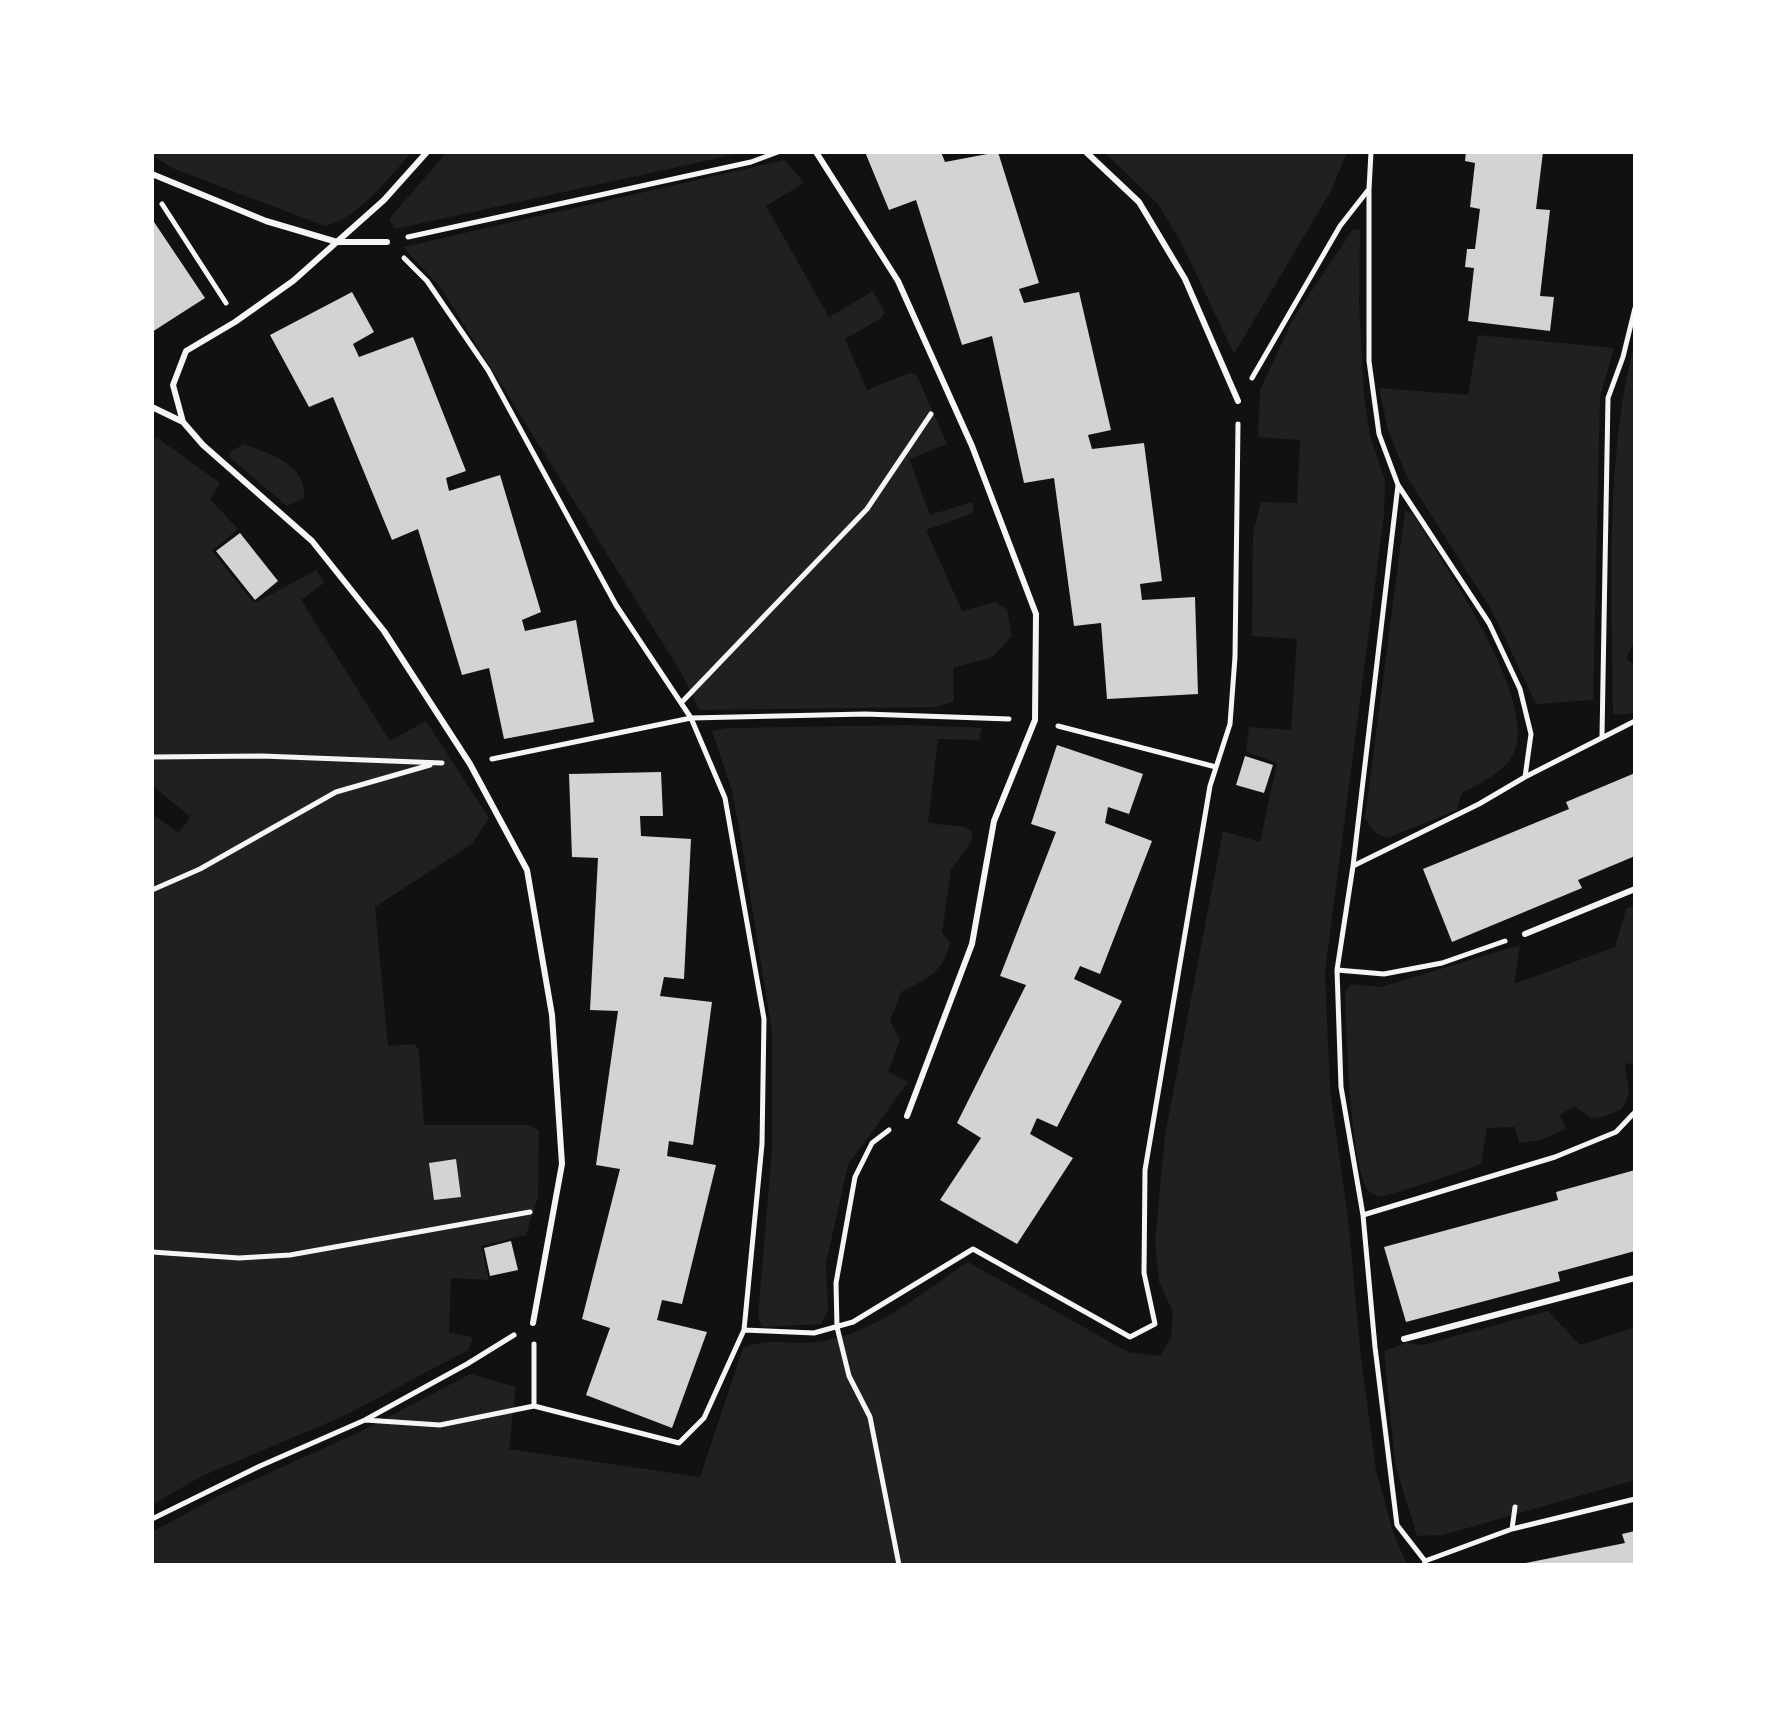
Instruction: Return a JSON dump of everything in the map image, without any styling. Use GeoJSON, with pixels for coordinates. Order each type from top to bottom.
{"type":"FeatureCollection","features":[{"type":"Feature","properties":{"kind":"lane"},"geometry":{"type":"LineString","coordinates":[[183,422],[173,385],[186,351],[235,322],[293,281],[384,200],[427,152]]}},
{"type":"Feature","properties":{"kind":"lane"},"geometry":{"type":"LineString","coordinates":[[816,152],[898,281],[972,446],[1036,614],[1035,720],[994,821],[972,944],[907,1116]]}},
{"type":"Feature","properties":{"kind":"lane"},"geometry":{"type":"LineString","coordinates":[[1086,152],[1139,202],[1185,279],[1238,401]]}},
{"type":"Feature","properties":{"kind":"lane"},"geometry":{"type":"LineString","coordinates":[[152,174],[266,221],[337,242],[387,242]]}},
{"type":"Feature","properties":{"kind":"lane"},"geometry":{"type":"LineString","coordinates":[[152,407],[183,422],[203,445],[312,541],[384,631],[470,764],[527,870],[552,1015],[562,1164],[533,1323]]}},
{"type":"Feature","properties":{"kind":"lane"},"geometry":{"type":"LineString","coordinates":[[1525,934],[1635,889]]}},
{"type":"Feature","properties":{"kind":"lane"},"geometry":{"type":"LineString","coordinates":[[1404,1339],[1635,1278]]}},
{"type":"Feature","properties":{"kind":"path"},"geometry":{"type":"LineString","coordinates":[[387,242],[751,162],[778,152]]}},
{"type":"Feature","properties":{"kind":"path"},"geometry":{"type":"LineString","coordinates":[[1371,152],[1369,361],[1379,434],[1398,485],[1489,623],[1520,689],[1531,734],[1525,777]]}},
{"type":"Feature","properties":{"kind":"path"},"geometry":{"type":"LineString","coordinates":[[744,1330],[814,1333],[853,1322],[973,1249],[1130,1337],[1155,1324],[1144,1273],[1145,1170],[1210,786],[1230,724],[1235,657],[1238,401],[1340,226],[1369,189]]}},
{"type":"Feature","properties":{"kind":"path"},"geometry":{"type":"LineString","coordinates":[[157,192],[217,286],[235,322]]}},
{"type":"Feature","properties":{"kind":"path"},"geometry":{"type":"LineString","coordinates":[[365,1420],[440,1425],[534,1406],[679,1443],[704,1418],[744,1330],[762,1144],[764,1019],[725,798],[691,718],[616,605],[488,370],[427,281],[387,242]]}},
{"type":"Feature","properties":{"kind":"path"},"geometry":{"type":"LineString","coordinates":[[1602,736],[1608,398],[1623,357],[1635,308]]}},
{"type":"Feature","properties":{"kind":"path"},"geometry":{"type":"LineString","coordinates":[[681,703],[867,509],[947,390]]}},
{"type":"Feature","properties":{"kind":"path"},"geometry":{"type":"LineString","coordinates":[[1398,485],[1353,866],[1337,970],[1341,1087],[1363,1215],[1375,1347],[1397,1525],[1424,1563],[1512,1529],[1635,1499]]}},
{"type":"Feature","properties":{"kind":"path"},"geometry":{"type":"LineString","coordinates":[[152,757],[262,756],[470,764],[691,718],[865,714],[1035,720],[1216,767]]}},
{"type":"Feature","properties":{"kind":"path"},"geometry":{"type":"LineString","coordinates":[[1353,866],[1479,804],[1635,721]]}},
{"type":"Feature","properties":{"kind":"path"},"geometry":{"type":"LineString","coordinates":[[152,890],[200,869],[336,792],[434,763]]}},
{"type":"Feature","properties":{"kind":"path"},"geometry":{"type":"LineString","coordinates":[[1337,970],[1384,974],[1442,963],[1525,934]]}},
{"type":"Feature","properties":{"kind":"path"},"geometry":{"type":"LineString","coordinates":[[1363,1215],[1555,1157],[1616,1132],[1635,1112]]}},
{"type":"Feature","properties":{"kind":"path"},"geometry":{"type":"LineString","coordinates":[[899,1565],[870,1417],[849,1376],[837,1327],[836,1283],[855,1177],[872,1143],[907,1116]]}},
{"type":"Feature","properties":{"kind":"path"},"geometry":{"type":"LineString","coordinates":[[152,1252],[239,1258],[290,1255],[555,1208]]}},
{"type":"Feature","properties":{"kind":"path"},"geometry":{"type":"LineString","coordinates":[[533,1323],[534,1406]]}},
{"type":"Feature","properties":{"kind":"path"},"geometry":{"type":"LineString","coordinates":[[152,1519],[260,1466],[365,1420],[467,1364],[533,1323]]}},
{"type":"Feature","properties":{"kind":"path"},"geometry":{"type":"LineString","coordinates":[[1512,1529],[1515,1507]]}},
{"type":"Feature","properties":{"kind":"shaded area"},"geometry":{"type":"Polygon","coordinates":[[[152,152],[412,152],[361,206],[325,226],[172,168],[152,152]]]}},
{"type":"Feature","properties":{"kind":"shaded area"},"geometry":{"type":"Polygon","coordinates":[[[447,152],[746,152],[395,229],[389,219],[447,152]]]}},
{"type":"Feature","properties":{"kind":"shaded area"},"geometry":{"type":"Polygon","coordinates":[[[1104,152],[1347,152],[1332,189],[1234,354],[1182,244],[1158,204],[1104,152]]]}},
{"type":"Feature","properties":{"kind":"shaded area"},"geometry":{"type":"Polygon","coordinates":[[[785,160],[804,183],[766,206],[829,317],[873,291],[885,313],[845,339],[867,390],[910,373],[917,376],[947,444],[909,459],[930,515],[973,503],[971,514],[926,530],[962,611],[995,602],[1007,610],[1012,636],[993,657],[953,668],[954,701],[937,707],[699,710],[682,674],[441,288],[403,247],[785,160]]]}},
{"type":"Feature","properties":{"kind":"shaded area"},"geometry":{"type":"Polygon","coordinates":[[[1353,229],[1360,230],[1359,305],[1364,394],[1370,436],[1385,480],[1384,515],[1325,972],[1330,1090],[1348,1218],[1361,1358],[1376,1470],[1393,1532],[1407,1565],[152,1565],[152,1532],[218,1496],[362,1431],[470,1374],[516,1387],[509,1449],[700,1477],[743,1348],[770,1342],[816,1342],[858,1331],[896,1311],[968,1262],[1128,1352],[1160,1356],[1171,1338],[1173,1312],[1159,1282],[1155,1242],[1165,1135],[1223,831],[1260,842],[1277,763],[1246,752],[1249,727],[1291,730],[1297,639],[1252,636],[1253,533],[1261,502],[1297,503],[1300,440],[1258,437],[1260,390],[1293,319],[1353,229]]]}},
{"type":"Feature","properties":{"kind":"shaded area"},"geometry":{"type":"Polygon","coordinates":[[[1478,335],[1614,348],[1600,397],[1593,700],[1536,704],[1492,611],[1407,477],[1388,430],[1379,388],[1468,395],[1478,335]]]}},
{"type":"Feature","properties":{"kind":"shaded area"},"geometry":{"type":"Polygon","coordinates":[[[1635,340],[1635,640],[1626,659],[1635,665],[1635,713],[1613,715],[1611,574],[1614,479],[1618,432],[1635,340]]]}},
{"type":"Feature","properties":{"kind":"shaded area"},"geometry":{"type":"Polygon","coordinates":[[[156,437],[220,483],[210,499],[238,529],[212,551],[254,603],[316,570],[324,583],[301,600],[390,741],[426,721],[489,818],[472,844],[375,907],[388,1046],[414,1044],[419,1050],[424,1125],[528,1125],[539,1130],[538,1197],[526,1235],[481,1246],[489,1280],[451,1278],[449,1333],[473,1337],[468,1350],[346,1415],[202,1476],[152,1505],[152,814],[179,833],[190,817],[152,785],[152,443],[156,437]]]}},
{"type":"Feature","properties":{"kind":"shaded area"},"geometry":{"type":"Polygon","coordinates":[[[244,444],[285,462],[293,469],[300,477],[304,498],[287,506],[228,456],[244,444]]]}},
{"type":"Feature","properties":{"kind":"shaded area"},"geometry":{"type":"Polygon","coordinates":[[[1405,511],[1413,514],[1485,634],[1514,704],[1518,734],[1508,762],[1489,778],[1462,793],[1457,810],[1387,838],[1375,833],[1365,818],[1405,511]]]}},
{"type":"Feature","properties":{"kind":"shaded area"},"geometry":{"type":"Polygon","coordinates":[[[909,725],[982,728],[979,740],[938,739],[928,823],[965,827],[973,833],[971,842],[951,870],[942,932],[950,943],[938,968],[926,979],[901,992],[890,1021],[900,1040],[888,1072],[908,1082],[848,1165],[826,1263],[828,1310],[821,1324],[763,1327],[758,1318],[772,1151],[772,1032],[732,791],[712,731],[729,728],[909,725]]]}},
{"type":"Feature","properties":{"kind":"shaded area"},"geometry":{"type":"Polygon","coordinates":[[[1635,906],[1635,1063],[1625,1064],[1629,1093],[1622,1109],[1591,1118],[1575,1106],[1560,1115],[1566,1129],[1540,1140],[1519,1143],[1515,1127],[1487,1128],[1481,1164],[1379,1197],[1370,1192],[1357,1156],[1350,1096],[1345,992],[1351,984],[1381,987],[1520,945],[1514,984],[1615,947],[1626,909],[1635,906]]]}},
{"type":"Feature","properties":{"kind":"shaded area"},"geometry":{"type":"Polygon","coordinates":[[[1548,1311],[1580,1345],[1635,1327],[1635,1480],[1443,1535],[1417,1536],[1395,1464],[1384,1351],[1406,1343],[1422,1345],[1548,1311]]]}},
{"type":"Feature","properties":{"kind":"building"},"geometry":{"type":"Polygon","coordinates":[[[865,152],[941,152],[945,162],[998,152],[1039,283],[1019,289],[1024,303],[1079,292],[1111,430],[1088,435],[1092,449],[1144,443],[1162,581],[1140,584],[1142,600],[1195,597],[1198,694],[1107,699],[1101,623],[1074,626],[1054,478],[1024,483],[992,336],[962,345],[916,200],[889,210],[865,152]]]}},
{"type":"Feature","properties":{"kind":"building"},"geometry":{"type":"Polygon","coordinates":[[[1466,152],[1543,152],[1536,209],[1550,210],[1540,296],[1554,297],[1550,331],[1468,321],[1474,268],[1465,267],[1467,249],[1475,249],[1480,209],[1470,207],[1475,163],[1465,161],[1466,152]]]}},
{"type":"Feature","properties":{"kind":"building"},"geometry":{"type":"Polygon","coordinates":[[[152,219],[205,298],[152,332],[152,219]]]}},
{"type":"Feature","properties":{"kind":"building"},"geometry":{"type":"Polygon","coordinates":[[[352,292],[374,332],[353,344],[359,357],[413,337],[466,471],[446,478],[449,491],[500,475],[541,612],[522,620],[525,631],[576,620],[594,722],[504,739],[489,668],[462,675],[418,529],[392,540],[333,397],[309,407],[270,335],[352,292]]]}},
{"type":"Feature","properties":{"kind":"building"},"geometry":{"type":"Polygon","coordinates":[[[240,533],[278,581],[255,600],[216,551],[240,533]]]}},
{"type":"Feature","properties":{"kind":"building"},"geometry":{"type":"Polygon","coordinates":[[[1057,745],[1143,774],[1129,814],[1108,807],[1105,823],[1152,841],[1100,974],[1080,966],[1074,979],[1122,1001],[1057,1127],[1037,1118],[1030,1134],[1073,1158],[1017,1244],[940,1200],[981,1138],[957,1123],[1026,985],[1000,976],[1056,832],[1031,824],[1057,745]]]}},
{"type":"Feature","properties":{"kind":"building"},"geometry":{"type":"Polygon","coordinates":[[[1245,756],[1273,765],[1264,793],[1236,785],[1245,756]]]}},
{"type":"Feature","properties":{"kind":"building"},"geometry":{"type":"Polygon","coordinates":[[[661,772],[663,816],[640,816],[641,836],[691,839],[684,979],[664,977],[660,996],[712,1002],[693,1145],[669,1141],[667,1156],[716,1165],[682,1304],[662,1300],[657,1320],[707,1332],[672,1428],[586,1395],[610,1328],[582,1319],[620,1169],[596,1165],[618,1011],[590,1010],[598,858],[572,857],[569,774],[661,772]]]}},
{"type":"Feature","properties":{"kind":"building"},"geometry":{"type":"Polygon","coordinates":[[[1635,773],[1635,856],[1578,880],[1582,888],[1452,942],[1423,869],[1569,809],[1566,802],[1635,773]]]}},
{"type":"Feature","properties":{"kind":"building"},"geometry":{"type":"Polygon","coordinates":[[[456,1159],[461,1197],[434,1200],[429,1163],[456,1159]]]}},
{"type":"Feature","properties":{"kind":"building"},"geometry":{"type":"Polygon","coordinates":[[[1635,1170],[1635,1251],[1558,1272],[1560,1281],[1406,1322],[1384,1247],[1558,1200],[1556,1192],[1635,1170]]]}},
{"type":"Feature","properties":{"kind":"building"},"geometry":{"type":"Polygon","coordinates":[[[511,1241],[518,1270],[490,1276],[484,1248],[511,1241]]]}},
{"type":"Feature","properties":{"kind":"building"},"geometry":{"type":"Polygon","coordinates":[[[1635,1531],[1635,1565],[1516,1565],[1625,1543],[1622,1534],[1635,1531]]]}}]}
